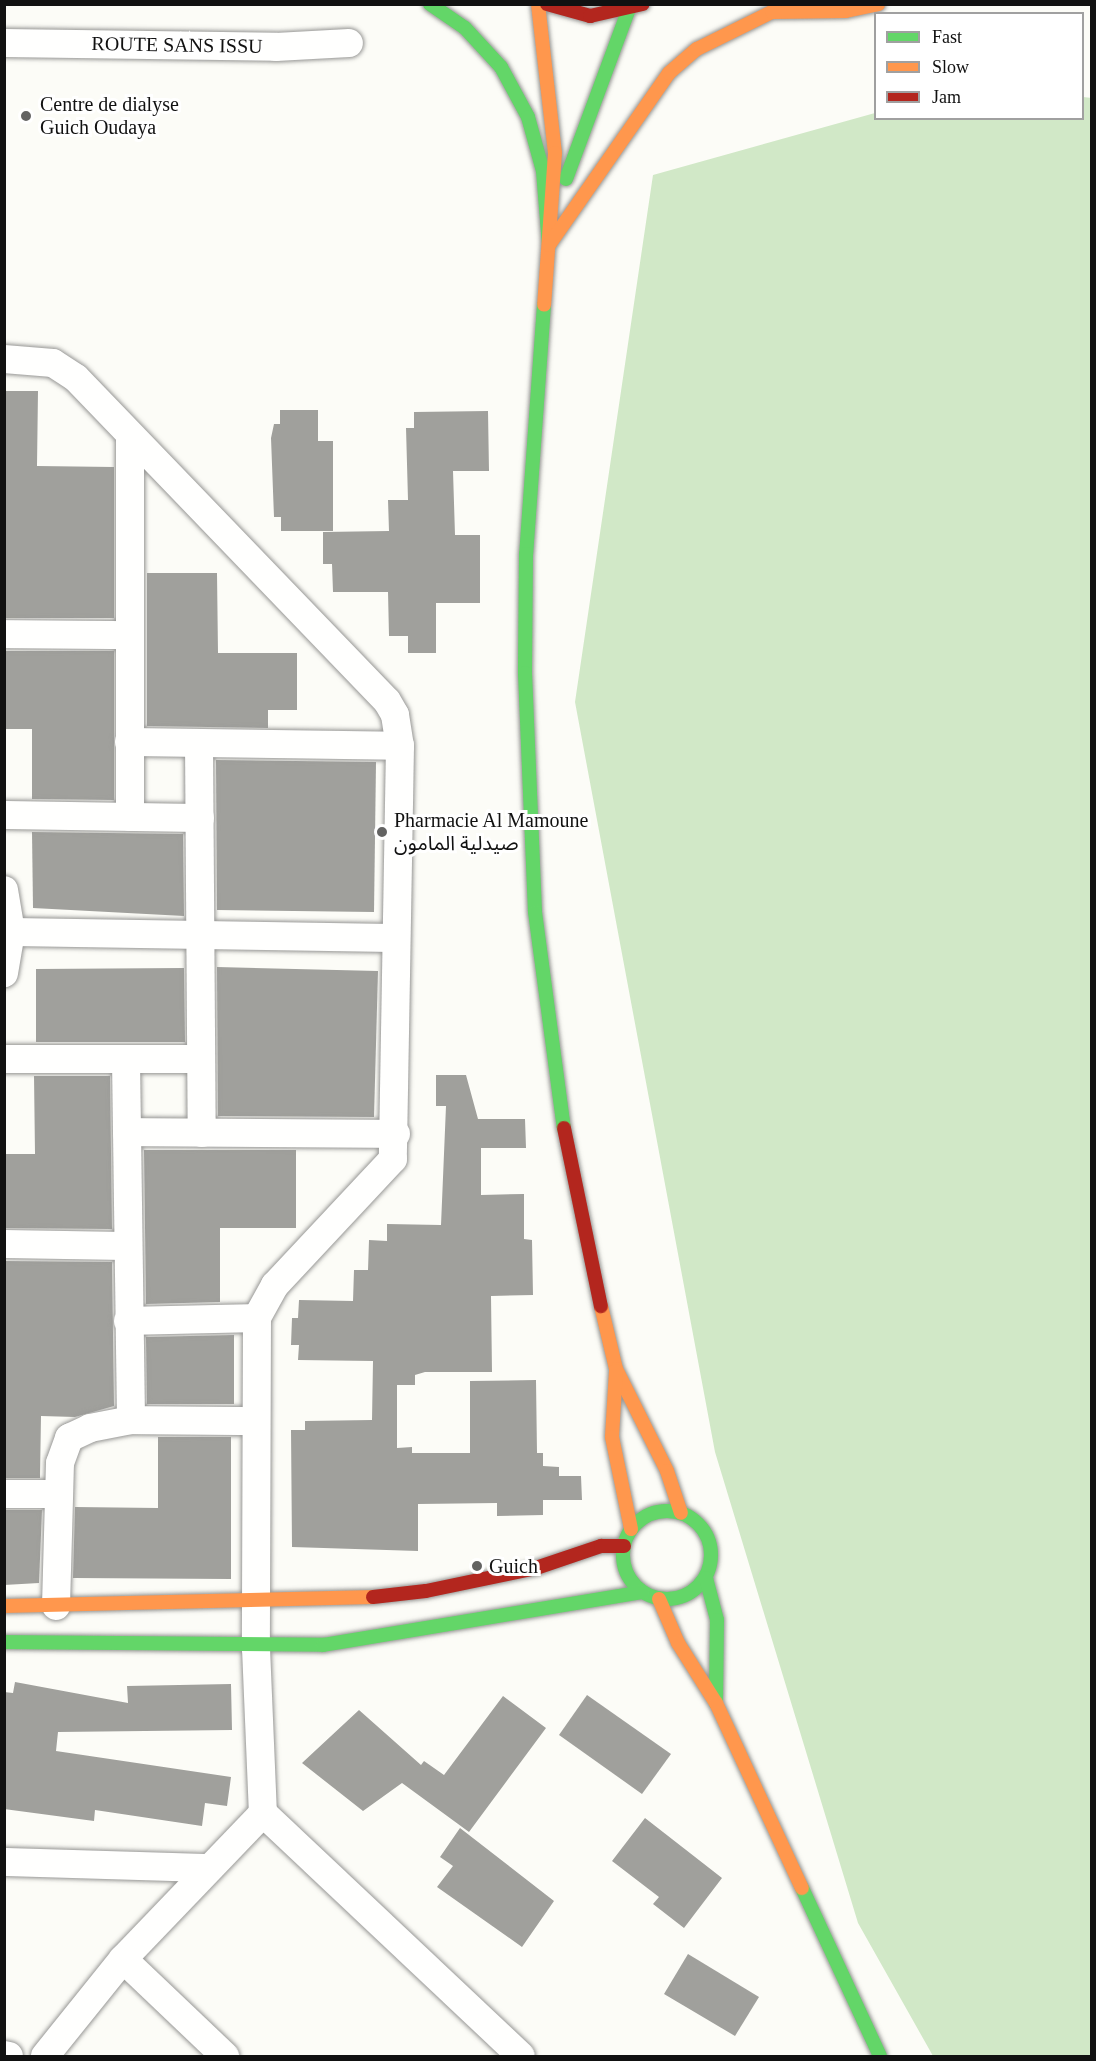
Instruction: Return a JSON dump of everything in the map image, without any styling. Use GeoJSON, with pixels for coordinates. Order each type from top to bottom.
{"type":"FeatureCollection","features":[{"type":"Feature","properties":{"kind":"street"},"geometry":{"type":"LineString","coordinates":[[430,4],[465,28],[501,67],[528,117],[543,171],[549,245]]}},
{"type":"Feature","properties":{"kind":"street"},"geometry":{"type":"LineString","coordinates":[[538,4],[555,153],[526,554],[525,673],[535,912],[569,1167],[616,1369],[667,1471],[681,1513],[709,1539],[706,1578],[717,1620],[716,1703]]}},
{"type":"Feature","properties":{"kind":"street"},"geometry":{"type":"LineString","coordinates":[[547,4],[590,16],[628,11],[643,4]]}},
{"type":"Feature","properties":{"kind":"street"},"geometry":{"type":"LineString","coordinates":[[549,245],[669,73],[697,49],[772,12],[846,11],[878,4]]}},
{"type":"Feature","properties":{"kind":"street"},"geometry":{"type":"LineString","coordinates":[[549,245],[578,135],[628,11]]}},
{"type":"Feature","properties":{"kind":"street","name":"ROUTE SANS ISSU"},"geometry":{"type":"LineString","coordinates":[[4,43],[276,47],[349,42]]}},
{"type":"Feature","properties":{"kind":"street"},"geometry":{"type":"LineString","coordinates":[[4,359],[53,363],[76,378],[130,437],[387,701],[400,746],[394,938],[396,1134],[384,1174],[274,1285],[257,1318],[254,1421],[256,1648],[263,1813],[521,2056]]}},
{"type":"Feature","properties":{"kind":"street"},"geometry":{"type":"LineString","coordinates":[[130,437],[126,635],[130,817]]}},
{"type":"Feature","properties":{"kind":"street"},"geometry":{"type":"LineString","coordinates":[[4,634],[126,635]]}},
{"type":"Feature","properties":{"kind":"street"},"geometry":{"type":"LineString","coordinates":[[129,742],[400,746]]}},
{"type":"Feature","properties":{"kind":"street"},"geometry":{"type":"LineString","coordinates":[[199,744],[202,1133]]}},
{"type":"Feature","properties":{"kind":"street"},"geometry":{"type":"LineString","coordinates":[[4,815],[200,818]]}},
{"type":"Feature","properties":{"kind":"street"},"geometry":{"type":"LineString","coordinates":[[4,890],[11,932],[4,973]]}},
{"type":"Feature","properties":{"kind":"street"},"geometry":{"type":"LineString","coordinates":[[11,932],[201,937],[394,938]]}},
{"type":"Feature","properties":{"kind":"street"},"geometry":{"type":"LineString","coordinates":[[4,1059],[201,1059]]}},
{"type":"Feature","properties":{"kind":"street"},"geometry":{"type":"LineString","coordinates":[[126,1060],[126,1246],[131,1420]]}},
{"type":"Feature","properties":{"kind":"street"},"geometry":{"type":"LineString","coordinates":[[127,1132],[396,1134]]}},
{"type":"Feature","properties":{"kind":"street"},"geometry":{"type":"LineString","coordinates":[[4,1244],[126,1246]]}},
{"type":"Feature","properties":{"kind":"street"},"geometry":{"type":"LineString","coordinates":[[128,1321],[257,1318]]}},
{"type":"Feature","properties":{"kind":"street"},"geometry":{"type":"LineString","coordinates":[[616,1369],[612,1437],[631,1529]]}},
{"type":"Feature","properties":{"kind":"street"},"geometry":{"type":"LineString","coordinates":[[56,1606],[58,1494],[69,1438],[90,1428],[131,1420],[254,1421]]}},
{"type":"Feature","properties":{"kind":"street"},"geometry":{"type":"LineString","coordinates":[[4,1494],[58,1494]]}},
{"type":"Feature","properties":{"kind":"street"},"geometry":{"type":"LineString","coordinates":[[643,1593],[624,1567],[624,1546],[631,1529],[650,1514],[681,1513]]}},
{"type":"Feature","properties":{"kind":"street"},"geometry":{"type":"LineString","coordinates":[[4,1606],[256,1605],[426,1590],[536,1568],[601,1546],[624,1546]]}},
{"type":"Feature","properties":{"kind":"street"},"geometry":{"type":"LineString","coordinates":[[4,1642],[256,1648],[415,1634],[643,1593],[659,1599],[691,1593],[706,1578]]}},
{"type":"Feature","properties":{"kind":"street"},"geometry":{"type":"LineString","coordinates":[[659,1599],[678,1643],[716,1703],[880,2056]]}},
{"type":"Feature","properties":{"kind":"street"},"geometry":{"type":"LineString","coordinates":[[594,1602],[632,1610]]}},
{"type":"Feature","properties":{"kind":"street"},"geometry":{"type":"LineString","coordinates":[[648,1618],[678,1643]]}},
{"type":"Feature","properties":{"kind":"street"},"geometry":{"type":"LineString","coordinates":[[45,2056],[123,1959],[263,1813]]}},
{"type":"Feature","properties":{"kind":"street"},"geometry":{"type":"LineString","coordinates":[[4,1862],[208,1868]]}},
{"type":"Feature","properties":{"kind":"street"},"geometry":{"type":"LineString","coordinates":[[123,1959],[225,2056]]}},
{"type":"Feature","properties":{"kind":"street"},"geometry":{"type":"LineString","coordinates":[[4,2055],[9,2056]]}},
{"type":"Feature","properties":{"kind":"green space"},"geometry":{"type":"Polygon","coordinates":[[[1084,97],[1092,98],[1091,2056],[933,2056],[858,1923],[715,1452],[575,702],[653,175],[874,113],[874,120],[1084,120],[1084,97]]]}},
{"type":"Feature","properties":{"kind":"building"},"geometry":{"type":"Polygon","coordinates":[[[4,391],[38,391],[37,466],[114,467],[114,618],[4,618],[4,391]]]}},
{"type":"Feature","properties":{"kind":"building"},"geometry":{"type":"Polygon","coordinates":[[[280,410],[318,410],[318,441],[333,441],[333,531],[281,531],[281,517],[274,517],[271,438],[274,424],[280,424],[280,410]]]}},
{"type":"Feature","properties":{"kind":"building"},"geometry":{"type":"Polygon","coordinates":[[[488,411],[489,471],[453,471],[455,535],[480,535],[480,603],[436,603],[436,653],[408,653],[408,636],[389,636],[388,592],[333,592],[332,564],[323,564],[323,532],[389,531],[388,500],[408,500],[406,428],[414,428],[414,412],[488,411]]]}},
{"type":"Feature","properties":{"kind":"building"},"geometry":{"type":"Polygon","coordinates":[[[147,573],[217,573],[218,653],[297,653],[297,710],[268,710],[268,728],[147,726],[147,573]]]}},
{"type":"Feature","properties":{"kind":"building"},"geometry":{"type":"Polygon","coordinates":[[[4,651],[114,651],[114,800],[32,799],[32,729],[4,729],[4,651]]]}},
{"type":"Feature","properties":{"kind":"building"},"geometry":{"type":"Polygon","coordinates":[[[216,760],[376,762],[374,912],[217,910],[216,760]]]}},
{"type":"Feature","properties":{"kind":"building"},"geometry":{"type":"Polygon","coordinates":[[[32,832],[183,834],[184,916],[33,908],[32,832]]]}},
{"type":"Feature","properties":{"kind":"building"},"geometry":{"type":"Polygon","coordinates":[[[217,967],[378,971],[374,1117],[218,1116],[217,967]]]}},
{"type":"Feature","properties":{"kind":"building"},"geometry":{"type":"Polygon","coordinates":[[[184,968],[185,1042],[36,1042],[36,969],[184,968]]]}},
{"type":"Feature","properties":{"kind":"building"},"geometry":{"type":"Polygon","coordinates":[[[436,1075],[466,1075],[478,1119],[525,1119],[526,1148],[481,1148],[481,1195],[524,1194],[524,1239],[532,1240],[533,1295],[491,1296],[492,1372],[425,1372],[415,1375],[415,1385],[397,1385],[397,1448],[412,1447],[412,1453],[470,1453],[470,1381],[536,1380],[537,1453],[543,1453],[543,1466],[559,1467],[559,1476],[581,1476],[582,1500],[543,1500],[543,1515],[497,1516],[497,1503],[418,1504],[418,1551],[292,1547],[291,1430],[305,1430],[305,1421],[372,1420],[373,1361],[298,1360],[299,1345],[291,1345],[292,1318],[298,1318],[299,1300],[353,1301],[354,1270],[368,1270],[369,1240],[387,1241],[387,1224],[441,1225],[446,1106],[436,1106],[436,1075]]]}},
{"type":"Feature","properties":{"kind":"building"},"geometry":{"type":"Polygon","coordinates":[[[34,1076],[110,1076],[112,1229],[4,1228],[4,1154],[35,1154],[34,1076]]]}},
{"type":"Feature","properties":{"kind":"building"},"geometry":{"type":"Polygon","coordinates":[[[144,1150],[296,1150],[296,1228],[220,1228],[220,1302],[146,1304],[144,1150]]]}},
{"type":"Feature","properties":{"kind":"building"},"geometry":{"type":"Polygon","coordinates":[[[4,1261],[112,1262],[114,1406],[75,1417],[41,1416],[40,1478],[4,1478],[4,1261]]]}},
{"type":"Feature","properties":{"kind":"building"},"geometry":{"type":"Polygon","coordinates":[[[234,1335],[234,1404],[147,1404],[146,1337],[234,1335]]]}},
{"type":"Feature","properties":{"kind":"building"},"geometry":{"type":"Polygon","coordinates":[[[158,1437],[231,1437],[231,1579],[73,1578],[75,1507],[158,1508],[158,1437]]]}},
{"type":"Feature","properties":{"kind":"building"},"geometry":{"type":"Polygon","coordinates":[[[4,1510],[42,1510],[39,1583],[4,1585],[4,1510]]]}},
{"type":"Feature","properties":{"kind":"building"},"geometry":{"type":"Polygon","coordinates":[[[15,1682],[128,1703],[127,1686],[231,1684],[232,1730],[58,1732],[56,1751],[231,1777],[227,1806],[205,1803],[202,1826],[95,1810],[94,1821],[4,1809],[4,1692],[13,1693],[15,1682]]]}},
{"type":"Feature","properties":{"kind":"building"},"geometry":{"type":"Polygon","coordinates":[[[587,1695],[671,1754],[642,1794],[559,1735],[587,1695]]]}},
{"type":"Feature","properties":{"kind":"building"},"geometry":{"type":"Polygon","coordinates":[[[503,1696],[546,1728],[469,1832],[402,1783],[363,1811],[302,1763],[359,1710],[421,1765],[424,1761],[444,1775],[503,1696]]]}},
{"type":"Feature","properties":{"kind":"building"},"geometry":{"type":"Polygon","coordinates":[[[645,1818],[722,1878],[684,1928],[653,1904],[659,1897],[612,1861],[645,1818]]]}},
{"type":"Feature","properties":{"kind":"building"},"geometry":{"type":"Polygon","coordinates":[[[460,1828],[554,1901],[522,1947],[437,1887],[453,1866],[440,1857],[460,1828]]]}},
{"type":"Feature","properties":{"kind":"building"},"geometry":{"type":"Polygon","coordinates":[[[688,1954],[759,1997],[735,2036],[664,1994],[688,1954]]]}},
{"type":"Feature","properties":{"kind":"traffic: fast"},"geometry":{"type":"LineString","coordinates":[[430,4],[465,28],[501,67],[528,117],[543,171],[549,245]]}},
{"type":"Feature","properties":{"kind":"traffic: fast"},"geometry":{"type":"LineString","coordinates":[[566,179],[628,11]]}},
{"type":"Feature","properties":{"kind":"traffic: fast"},"geometry":{"type":"LineString","coordinates":[[544,305],[526,554],[525,673],[535,912],[564,1128]]}},
{"type":"Feature","properties":{"kind":"traffic: fast"},"geometry":{"type":"LineString","coordinates":[[667,1511],[692,1518],[704,1530],[711,1555],[704,1580],[692,1592],[667,1599],[642,1592],[630,1580],[623,1555],[630,1530],[642,1518],[667,1511]]}},
{"type":"Feature","properties":{"kind":"traffic: fast"},"geometry":{"type":"LineString","coordinates":[[706,1578],[717,1620],[716,1703]]}},
{"type":"Feature","properties":{"kind":"traffic: fast"},"geometry":{"type":"LineString","coordinates":[[4,1642],[323,1645],[643,1592]]}},
{"type":"Feature","properties":{"kind":"traffic: fast"},"geometry":{"type":"LineString","coordinates":[[802,1888],[880,2056]]}},
{"type":"Feature","properties":{"kind":"traffic: slow"},"geometry":{"type":"LineString","coordinates":[[538,4],[555,153],[544,305]]}},
{"type":"Feature","properties":{"kind":"traffic: slow"},"geometry":{"type":"LineString","coordinates":[[549,245],[669,73],[697,49],[772,12],[846,11],[878,4]]}},
{"type":"Feature","properties":{"kind":"traffic: slow"},"geometry":{"type":"LineString","coordinates":[[601,1306],[616,1369],[667,1471],[681,1513]]}},
{"type":"Feature","properties":{"kind":"traffic: slow"},"geometry":{"type":"LineString","coordinates":[[616,1371],[612,1437],[631,1529]]}},
{"type":"Feature","properties":{"kind":"traffic: slow"},"geometry":{"type":"LineString","coordinates":[[4,1606],[373,1597]]}},
{"type":"Feature","properties":{"kind":"traffic: slow"},"geometry":{"type":"LineString","coordinates":[[659,1599],[678,1643],[716,1703],[802,1888]]}},
{"type":"Feature","properties":{"kind":"traffic: jam"},"geometry":{"type":"LineString","coordinates":[[547,4],[590,16],[643,4]]}},
{"type":"Feature","properties":{"kind":"traffic: jam"},"geometry":{"type":"LineString","coordinates":[[564,1128],[601,1306]]}},
{"type":"Feature","properties":{"kind":"traffic: jam"},"geometry":{"type":"LineString","coordinates":[[373,1597],[426,1591],[536,1568],[601,1546],[624,1546]]}},
{"type":"Feature","properties":{"kind":"place","name":"Centre de dialyse Guich Oudaya"},"geometry":{"type":"Point","coordinates":[26,116]}},
{"type":"Feature","properties":{"kind":"place","name":"Pharmacie Al Mamoune صيدلية المامون"},"geometry":{"type":"Point","coordinates":[382,832]}},
{"type":"Feature","properties":{"kind":"place","name":"Guich"},"geometry":{"type":"Point","coordinates":[477,1566]}}]}
